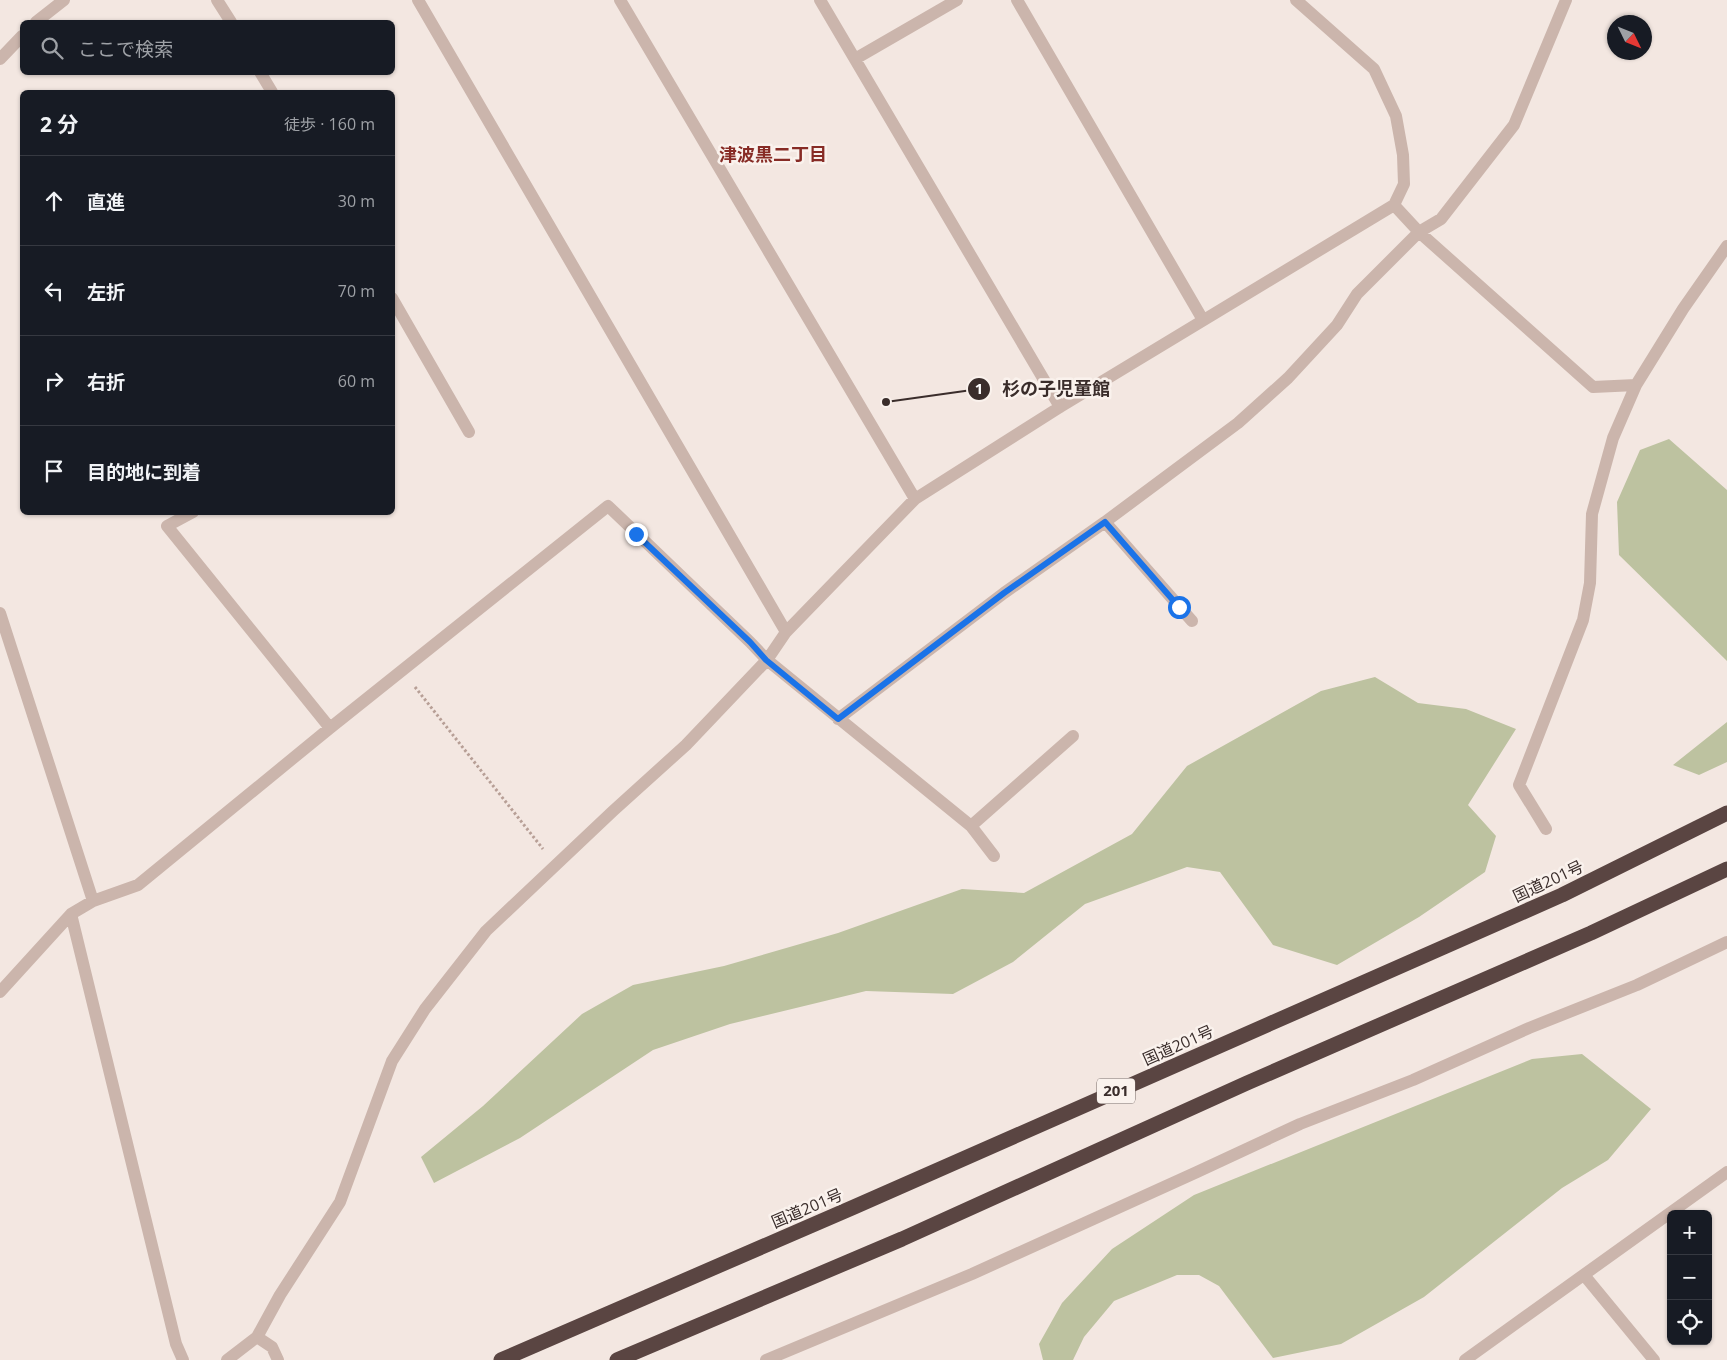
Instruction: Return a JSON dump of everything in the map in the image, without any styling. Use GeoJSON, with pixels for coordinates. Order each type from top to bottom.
{"type":"FeatureCollection","features":[{"type":"Feature","properties":{"kind":"highway","name":"国道201号"},"geometry":{"type":"LineString","coordinates":[[501,1360],[854,1207],[1562,895],[1727,813]]}},
{"type":"Feature","properties":{"kind":"highway"},"geometry":{"type":"LineString","coordinates":[[617,1360],[902,1239],[1247,1083],[1591,933],[1727,869]]}},
{"type":"Feature","properties":{"kind":"street"},"geometry":{"type":"LineString","coordinates":[[39,20],[64,0]]}},
{"type":"Feature","properties":{"kind":"street"},"geometry":{"type":"LineString","coordinates":[[217,0],[230,20]]}},
{"type":"Feature","properties":{"kind":"street"},"geometry":{"type":"LineString","coordinates":[[418,0],[786,632]]}},
{"type":"Feature","properties":{"kind":"street"},"geometry":{"type":"LineString","coordinates":[[620,0],[915,499]]}},
{"type":"Feature","properties":{"kind":"street"},"geometry":{"type":"LineString","coordinates":[[820,0],[1060,406]]}},
{"type":"Feature","properties":{"kind":"street"},"geometry":{"type":"LineString","coordinates":[[855,59],[957,0]]}},
{"type":"Feature","properties":{"kind":"street"},"geometry":{"type":"LineString","coordinates":[[1017,0],[1203,320]]}},
{"type":"Feature","properties":{"kind":"street"},"geometry":{"type":"LineString","coordinates":[[227,1360],[257,1337],[280,1295],[340,1202],[392,1061],[420,1016],[486,931],[613,810],[686,746],[766,660],[786,632],[915,499],[1060,406],[1394,204],[1404,184],[1404,155],[1396,116],[1374,69],[1296,0]]}},
{"type":"Feature","properties":{"kind":"street"},"geometry":{"type":"LineString","coordinates":[[838,719],[1004,593],[1105,522],[1238,422],[1288,378],[1337,325],[1357,294],[1420,232],[1441,219],[1514,125],[1566,0]]}},
{"type":"Feature","properties":{"kind":"street"},"geometry":{"type":"LineString","coordinates":[[0,59],[20,38]]}},
{"type":"Feature","properties":{"kind":"street"},"geometry":{"type":"LineString","coordinates":[[262,75],[271,90]]}},
{"type":"Feature","properties":{"kind":"street"},"geometry":{"type":"LineString","coordinates":[[1394,204],[1420,232],[1593,387],[1636,385]]}},
{"type":"Feature","properties":{"kind":"street"},"geometry":{"type":"LineString","coordinates":[[1546,829],[1519,785],[1584,620],[1590,582],[1592,514],[1613,438],[1636,385],[1683,309],[1727,246]]}},
{"type":"Feature","properties":{"kind":"street"},"geometry":{"type":"LineString","coordinates":[[395,303],[470,432]]}},
{"type":"Feature","properties":{"kind":"street"},"geometry":{"type":"LineString","coordinates":[[0,992],[71,914],[93,902],[138,885],[330,728],[608,506],[750,642],[766,660],[972,826],[994,856]]}},
{"type":"Feature","properties":{"kind":"street"},"geometry":{"type":"LineString","coordinates":[[188,515],[167,526],[330,728]]}},
{"type":"Feature","properties":{"kind":"street"},"geometry":{"type":"LineString","coordinates":[[1105,522],[1192,621]]}},
{"type":"Feature","properties":{"kind":"street"},"geometry":{"type":"LineString","coordinates":[[0,613],[93,902]]}},
{"type":"Feature","properties":{"kind":"street"},"geometry":{"type":"LineString","coordinates":[[972,826],[1073,736]]}},
{"type":"Feature","properties":{"kind":"street"},"geometry":{"type":"LineString","coordinates":[[71,914],[176,1344],[183,1360]]}},
{"type":"Feature","properties":{"kind":"street"},"geometry":{"type":"LineString","coordinates":[[766,1360],[972,1274],[1300,1124],[1413,1080],[1529,1028],[1637,985],[1727,942]]}},
{"type":"Feature","properties":{"kind":"street"},"geometry":{"type":"LineString","coordinates":[[1465,1360],[1727,1172]]}},
{"type":"Feature","properties":{"kind":"street"},"geometry":{"type":"LineString","coordinates":[[1584,1275],[1654,1360]]}},
{"type":"Feature","properties":{"kind":"street"},"geometry":{"type":"LineString","coordinates":[[257,1337],[272,1346],[278,1360]]}},
{"type":"Feature","properties":{"kind":"path"},"geometry":{"type":"LineString","coordinates":[[402,671],[556,865]]}},
{"type":"Feature","properties":{"kind":"green space"},"geometry":{"type":"Polygon","coordinates":[[[1669,439],[1727,490],[1727,661],[1619,555],[1617,502],[1640,450],[1669,439]]]}},
{"type":"Feature","properties":{"kind":"green space"},"geometry":{"type":"Polygon","coordinates":[[[1375,677],[1418,703],[1466,709],[1516,729],[1468,805],[1496,836],[1485,872],[1419,917],[1337,965],[1273,945],[1220,872],[1187,867],[1085,904],[1013,962],[953,994],[866,991],[730,1024],[653,1050],[520,1138],[434,1183],[421,1157],[483,1106],[582,1014],[633,985],[724,966],[838,933],[962,889],[1024,893],[1132,834],[1187,766],[1321,691],[1375,677]]]}},
{"type":"Feature","properties":{"kind":"green space"},"geometry":{"type":"Polygon","coordinates":[[[1727,722],[1727,762],[1699,775],[1673,765],[1727,722]]]}},
{"type":"Feature","properties":{"kind":"green space"},"geometry":{"type":"Polygon","coordinates":[[[1582,1054],[1651,1109],[1608,1160],[1562,1188],[1424,1297],[1341,1344],[1273,1358],[1219,1286],[1199,1275],[1177,1275],[1114,1301],[1084,1337],[1073,1360],[1043,1360],[1039,1344],[1062,1303],[1112,1249],[1194,1195],[1532,1059],[1582,1054]]]}},
{"type":"Feature","properties":{"kind":"place","name":"杉の子児童館"},"geometry":{"type":"Point","coordinates":[886,402]}},
{"type":"Feature","properties":{"kind":"district","name":"津波黒二丁目"},"geometry":{"type":"Point","coordinates":[773,155]}},
{"type":"Feature","properties":{"kind":"route"},"geometry":{"type":"LineString","coordinates":[[636,534],[750,642],[766,660],[838,719],[1004,593],[1105,522],[1179,607]]}}]}
